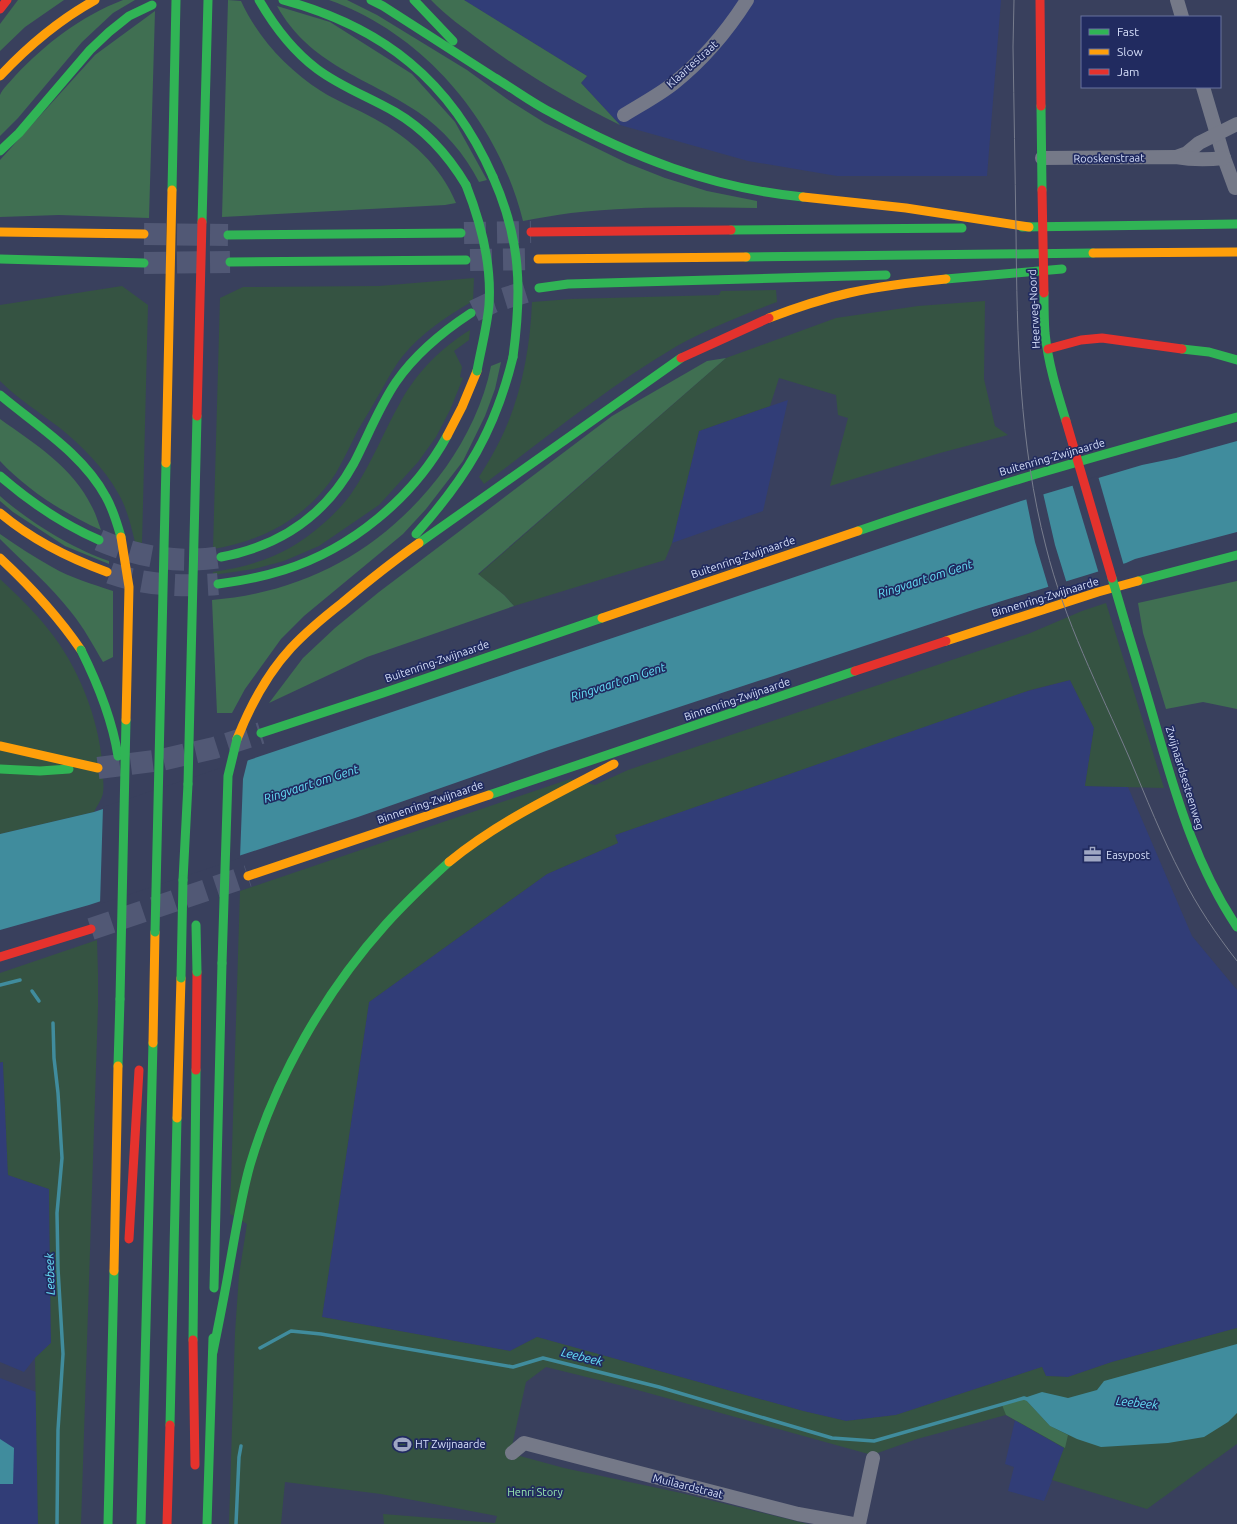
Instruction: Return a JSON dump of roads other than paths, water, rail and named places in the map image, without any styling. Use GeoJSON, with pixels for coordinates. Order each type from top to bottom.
{"type":"FeatureCollection","features":[{"type":"Feature","properties":{"kind":"main road"},"geometry":{"type":"LineString","coordinates":[[0,9],[6,0]]}},
{"type":"Feature","properties":{"kind":"main road"},"geometry":{"type":"LineString","coordinates":[[0,76],[23,51],[50,28],[79,8],[95,0]]}},
{"type":"Feature","properties":{"kind":"main road"},"geometry":{"type":"LineString","coordinates":[[141,1524],[155,987],[157,796],[176,0]]}},
{"type":"Feature","properties":{"kind":"main road"},"geometry":{"type":"LineString","coordinates":[[167,1524],[180,978],[188,784],[208,0]]}},
{"type":"Feature","properties":{"kind":"main road"},"geometry":{"type":"LineString","coordinates":[[218,584],[259,577],[287,569],[314,558],[340,544],[364,528],[387,510],[408,489],[437,451],[464,402],[477,371],[489,305],[487,255],[483,231],[476,208],[466,185],[456,168],[440,147],[417,126],[384,106],[339,83],[319,70],[300,54],[283,37],[268,17],[259,0]]}},
{"type":"Feature","properties":{"kind":"main road"},"geometry":{"type":"LineString","coordinates":[[283,0],[301,4],[332,15],[363,30],[391,48],[417,68],[440,92],[461,118],[479,146],[507,211],[516,247],[519,284],[518,321],[504,392],[494,420],[470,466],[434,515],[387,566]]}},
{"type":"Feature","properties":{"kind":"main road"},"geometry":{"type":"LineString","coordinates":[[371,0],[473,62],[550,113],[631,153],[669,168],[709,180],[780,196],[906,208],[1029,227]]}},
{"type":"Feature","properties":{"kind":"main road"},"geometry":{"type":"LineString","coordinates":[[414,0],[473,62]]}},
{"type":"Feature","properties":{"kind":"main road","name":"Heerweg-Noord"},"geometry":{"type":"LineString","coordinates":[[1040,0],[1045,332],[1056,386],[1127,629]]}},
{"type":"Feature","properties":{"kind":"main road"},"geometry":{"type":"LineString","coordinates":[[0,150],[27,126],[90,50],[120,23],[144,8],[152,5]]}},
{"type":"Feature","properties":{"kind":"main road"},"geometry":{"type":"LineString","coordinates":[[531,232],[1237,224]]}},
{"type":"Feature","properties":{"kind":"main road"},"geometry":{"type":"LineString","coordinates":[[0,232],[144,234]]}},
{"type":"Feature","properties":{"kind":"main road"},"geometry":{"type":"LineString","coordinates":[[228,235],[461,233]]}},
{"type":"Feature","properties":{"kind":"main road"},"geometry":{"type":"LineString","coordinates":[[538,259],[1237,252]]}},
{"type":"Feature","properties":{"kind":"main road"},"geometry":{"type":"LineString","coordinates":[[0,260],[144,263]]}},
{"type":"Feature","properties":{"kind":"main road"},"geometry":{"type":"LineString","coordinates":[[230,262],[466,260]]}},
{"type":"Feature","properties":{"kind":"main road"},"geometry":{"type":"LineString","coordinates":[[207,1524],[228,776],[237,739],[245,718],[256,696],[272,672],[292,648],[314,626],[387,566],[680,358],[725,336],[793,309],[848,293],[905,283],[1066,269],[568,284],[539,288]]}},
{"type":"Feature","properties":{"kind":"main road"},"geometry":{"type":"LineString","coordinates":[[221,557],[238,555],[265,545],[287,534],[318,510],[334,493],[348,474],[388,395],[410,364],[431,341],[450,326],[471,313]]}},
{"type":"Feature","properties":{"kind":"main road"},"geometry":{"type":"LineString","coordinates":[[1048,349],[1081,340],[1102,338],[1208,352],[1237,360]]}},
{"type":"Feature","properties":{"kind":"main road"},"geometry":{"type":"LineString","coordinates":[[0,396],[72,454],[90,474],[107,499],[114,512],[122,537],[129,588],[108,1524]]}},
{"type":"Feature","properties":{"kind":"main road","name":"Buitenring-Zwijnaarde"},"geometry":{"type":"LineString","coordinates":[[261,733],[850,534],[1006,483],[1237,417]]}},
{"type":"Feature","properties":{"kind":"main road"},"geometry":{"type":"LineString","coordinates":[[0,476],[36,505],[83,534],[99,540]]}},
{"type":"Feature","properties":{"kind":"main road"},"geometry":{"type":"LineString","coordinates":[[0,513],[35,539],[60,554],[87,566],[107,572]]}},
{"type":"Feature","properties":{"kind":"main road","name":"Binnenring-Zwijnaarde"},"geometry":{"type":"LineString","coordinates":[[248,876],[1005,621],[1098,592],[1237,555]]}},
{"type":"Feature","properties":{"kind":"main road"},"geometry":{"type":"LineString","coordinates":[[0,558],[30,586],[60,620],[81,650],[90,667],[112,728],[117,750],[124,812]]}},
{"type":"Feature","properties":{"kind":"main road","name":"Zwijnaardsesteenweg"},"geometry":{"type":"LineString","coordinates":[[1127,629],[1175,791],[1195,850],[1217,896],[1237,927]]}},
{"type":"Feature","properties":{"kind":"main road"},"geometry":{"type":"LineString","coordinates":[[213,1352],[243,1194],[253,1154],[272,1102],[328,998],[359,956],[419,890],[451,861],[480,840],[507,821],[537,803],[677,731]]}},
{"type":"Feature","properties":{"kind":"main road"},"geometry":{"type":"LineString","coordinates":[[0,746],[98,768],[40,771],[0,769]]}},
{"type":"Feature","properties":{"kind":"main road"},"geometry":{"type":"LineString","coordinates":[[188,784],[194,855]]}},
{"type":"Feature","properties":{"kind":"main road"},"geometry":{"type":"LineString","coordinates":[[195,1474],[193,1306],[197,972],[196,917]]}},
{"type":"Feature","properties":{"kind":"main road"},"geometry":{"type":"LineString","coordinates":[[0,957],[91,929]]}},
{"type":"Feature","properties":{"kind":"main road"},"geometry":{"type":"LineString","coordinates":[[145,985],[155,932]]}},
{"type":"Feature","properties":{"kind":"main road"},"geometry":{"type":"LineString","coordinates":[[128,1248],[139,1062]]}},
{"type":"Feature","properties":{"kind":"main road"},"geometry":{"type":"LineString","coordinates":[[111,1424],[122,1325]]}},
{"type":"Feature","properties":{"kind":"street","name":"Klaartestraat"},"geometry":{"type":"LineString","coordinates":[[624,115],[673,84],[713,48],[747,0]]}},
{"type":"Feature","properties":{"kind":"street"},"geometry":{"type":"LineString","coordinates":[[1177,0],[1182,16]]}},
{"type":"Feature","properties":{"kind":"street"},"geometry":{"type":"LineString","coordinates":[[1203,88],[1224,158],[1235,188]]}},
{"type":"Feature","properties":{"kind":"street","name":"Rooskenstraat"},"geometry":{"type":"LineString","coordinates":[[1176,157],[1187,153],[1199,143],[1237,124]]}},
{"type":"Feature","properties":{"kind":"street","name":"Rooskenstraat"},"geometry":{"type":"LineString","coordinates":[[1042,158],[1176,157],[1188,160],[1224,158]]}},
{"type":"Feature","properties":{"kind":"street","name":"Muilaardstraat"},"geometry":{"type":"LineString","coordinates":[[512,1453],[524,1438],[798,1514],[853,1524]]}},
{"type":"Feature","properties":{"kind":"street"},"geometry":{"type":"LineString","coordinates":[[859,1524],[873,1458]]}},
{"type":"Feature","properties":{"kind":"water","name":"Ringvaart om Gent"},"geometry":{"type":"Polygon","coordinates":[[[1237,441],[1237,532],[1135,559],[976,609],[549,750],[358,817],[89,905],[0,930],[0,834],[94,812],[1021,501],[1142,465],[1176,458],[1237,441]]]}},
{"type":"Feature","properties":{"kind":"water"},"geometry":{"type":"Polygon","coordinates":[[[1237,1344],[1237,1413],[1228,1422],[1204,1437],[1168,1443],[1101,1447],[1077,1439],[1050,1426],[1024,1398],[1042,1392],[1068,1398],[1097,1390],[1104,1381],[1237,1344]]]}},
{"type":"Feature","properties":{"kind":"water"},"geometry":{"type":"Polygon","coordinates":[[[0,1439],[14,1448],[13,1484],[0,1484],[0,1439]]]}},
{"type":"Feature","properties":{"kind":"waterway"},"geometry":{"type":"LineString","coordinates":[[0,985],[20,980]]}},
{"type":"Feature","properties":{"kind":"waterway"},"geometry":{"type":"LineString","coordinates":[[32,991],[39,1001]]}},
{"type":"Feature","properties":{"kind":"waterway","name":"Leebeek"},"geometry":{"type":"LineString","coordinates":[[53,1023],[54,1058],[62,1158],[57,1213],[58,1269],[63,1354],[58,1430],[57,1524]]}},
{"type":"Feature","properties":{"kind":"waterway","name":"Leebeek"},"geometry":{"type":"LineString","coordinates":[[260,1348],[291,1331],[321,1334],[513,1367],[543,1358],[659,1387],[832,1438],[874,1441],[1024,1398],[1027,1399]]}},
{"type":"Feature","properties":{"kind":"waterway","name":"Leebeek"},"geometry":{"type":"LineString","coordinates":[[236,1524],[239,1457],[241,1446]]}},
{"type":"Feature","properties":{"kind":"tunnel"},"geometry":{"type":"LineString","coordinates":[[464,233],[531,232]]}},
{"type":"Feature","properties":{"kind":"tunnel"},"geometry":{"type":"LineString","coordinates":[[144,234],[228,235]]}},
{"type":"Feature","properties":{"kind":"tunnel"},"geometry":{"type":"LineString","coordinates":[[470,260],[535,259]]}},
{"type":"Feature","properties":{"kind":"tunnel"},"geometry":{"type":"LineString","coordinates":[[144,263],[230,262]]}},
{"type":"Feature","properties":{"kind":"tunnel"},"geometry":{"type":"LineString","coordinates":[[474,311],[493,302],[535,289]]}},
{"type":"Feature","properties":{"kind":"tunnel"},"geometry":{"type":"LineString","coordinates":[[99,540],[129,551],[159,558],[190,560],[221,557]]}},
{"type":"Feature","properties":{"kind":"tunnel"},"geometry":{"type":"LineString","coordinates":[[110,573],[150,583],[177,585],[218,584]]}},
{"type":"Feature","properties":{"kind":"tunnel"},"geometry":{"type":"LineString","coordinates":[[98,768],[161,760],[214,748],[261,733]]}},
{"type":"Feature","properties":{"kind":"tunnel"},"geometry":{"type":"LineString","coordinates":[[91,929],[248,876]]}},
{"type":"Feature","properties":{"kind":"tram line"},"geometry":{"type":"LineString","coordinates":[[1014,0],[1013,47],[1016,271],[1021,390],[1030,469],[1046,547],[1062,601],[1072,627],[1154,817],[1200,909],[1237,961]]}},
{"type":"Feature","properties":{"kind":"place","name":"Easypost"},"geometry":{"type":"Point","coordinates":[1093,855]}},
{"type":"Feature","properties":{"kind":"place","name":"HT Zwijnaarde"},"geometry":{"type":"Point","coordinates":[402,1444]}},
{"type":"Feature","properties":{"kind":"park label","name":"Henri Story"},"geometry":{"type":"Point","coordinates":[535,1492]}}]}
